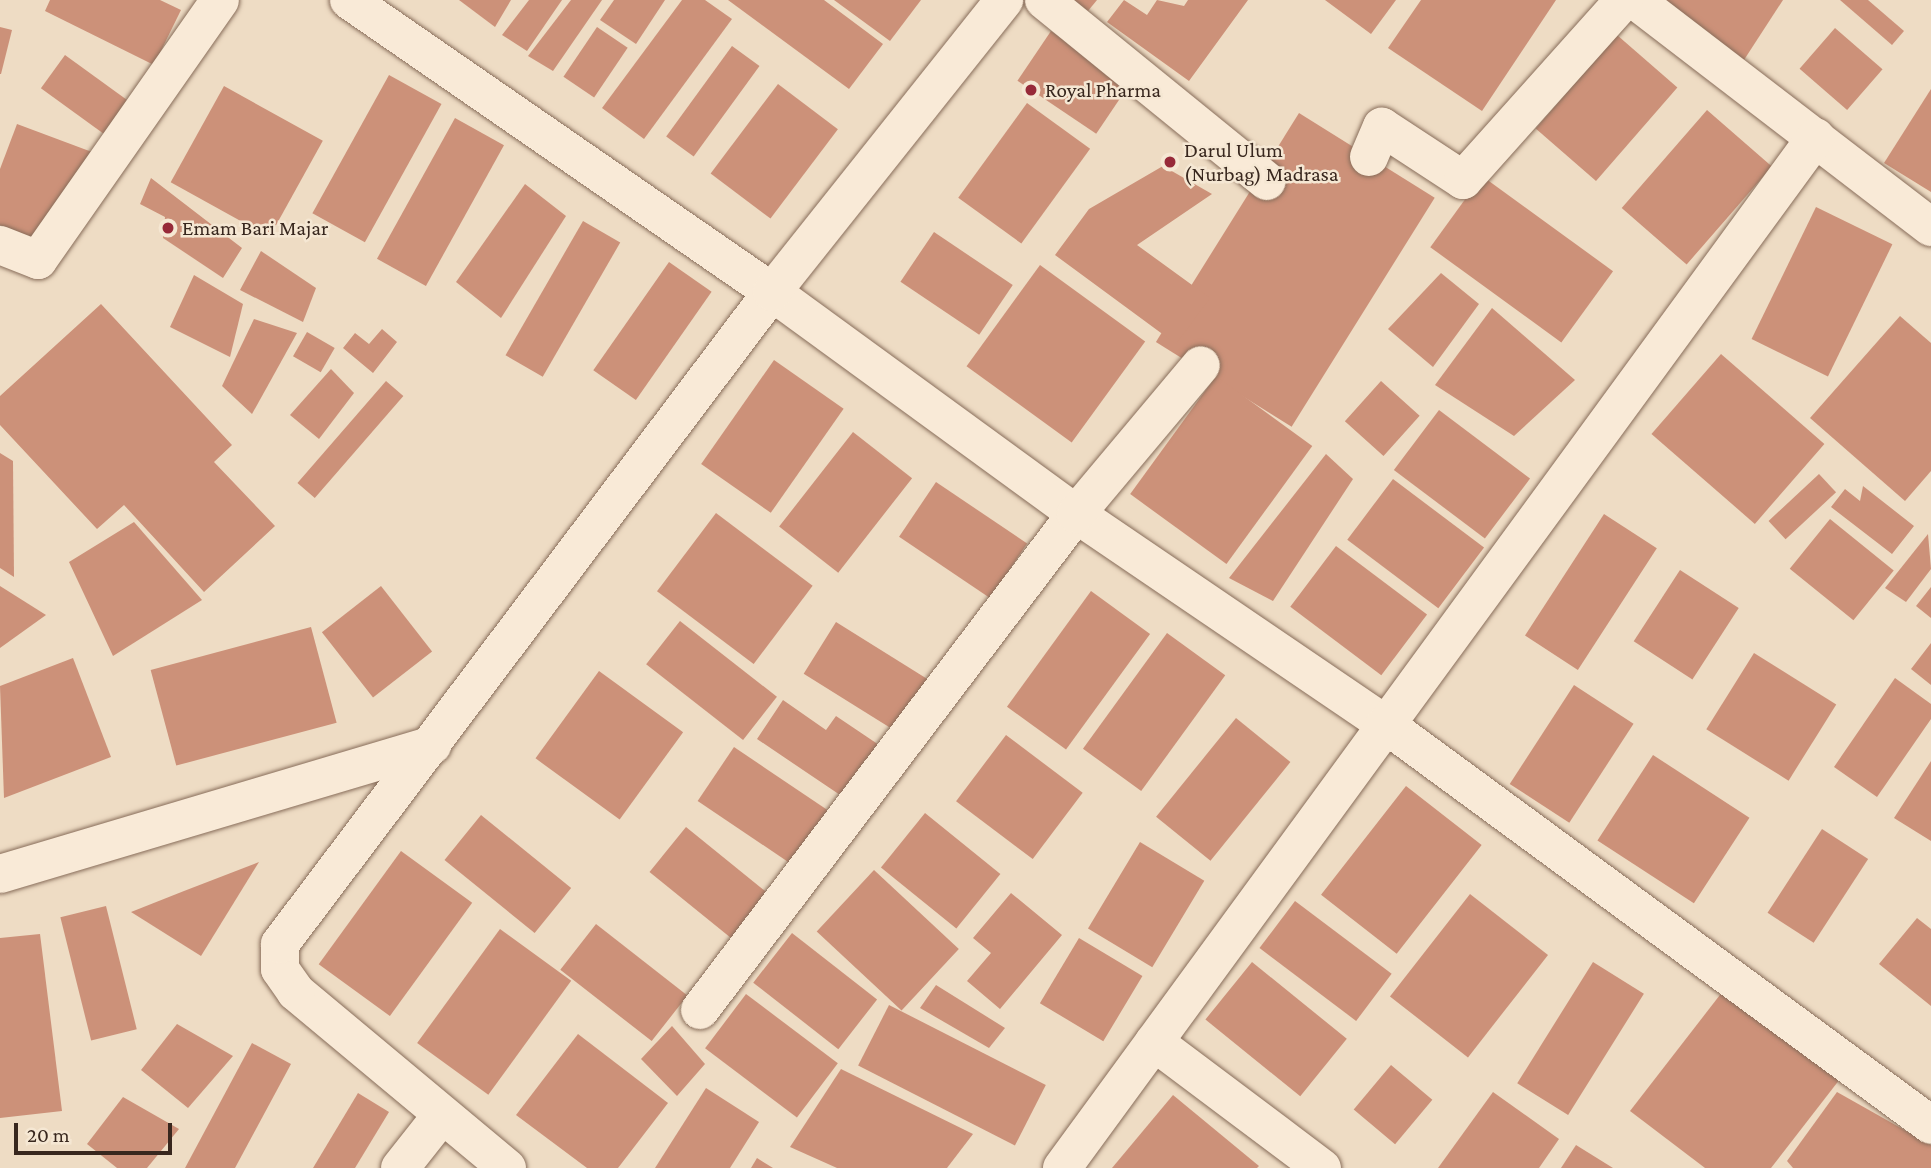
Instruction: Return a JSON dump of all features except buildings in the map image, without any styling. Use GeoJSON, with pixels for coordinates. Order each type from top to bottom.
{"type":"FeatureCollection","features":[{"type":"Feature","properties":{"kind":"street"},"geometry":{"type":"LineString","coordinates":[[0,245],[38,260],[220,0]]}},
{"type":"Feature","properties":{"kind":"street"},"geometry":{"type":"LineString","coordinates":[[349,0],[772,292],[1076,514],[1385,724],[1931,1125]]}},
{"type":"Feature","properties":{"kind":"street"},"geometry":{"type":"LineString","coordinates":[[507,1168],[440,1116],[296,992],[280,969],[280,944],[772,292],[1004,0]]}},
{"type":"Feature","properties":{"kind":"street"},"geometry":{"type":"LineString","coordinates":[[1044,0],[1267,181]]}},
{"type":"Feature","properties":{"kind":"street"},"geometry":{"type":"LineString","coordinates":[[1369,157],[1382,127],[1463,180],[1624,0]]}},
{"type":"Feature","properties":{"kind":"street"},"geometry":{"type":"LineString","coordinates":[[1635,0],[1931,227]]}},
{"type":"Feature","properties":{"kind":"street"},"geometry":{"type":"LineString","coordinates":[[1062,1168],[1816,137]]}},
{"type":"Feature","properties":{"kind":"street"},"geometry":{"type":"LineString","coordinates":[[700,1010],[1076,514],[1201,365]]}},
{"type":"Feature","properties":{"kind":"street"},"geometry":{"type":"LineString","coordinates":[[0,874],[432,745]]}},
{"type":"Feature","properties":{"kind":"street"},"geometry":{"type":"LineString","coordinates":[[1154,1042],[1322,1168]]}},
{"type":"Feature","properties":{"kind":"street"},"geometry":{"type":"LineString","coordinates":[[400,1168],[440,1116]]}},
{"type":"Feature","properties":{"kind":"place","name":"Royal Pharma"},"geometry":{"type":"Point","coordinates":[1031,90]}},
{"type":"Feature","properties":{"kind":"place","name":"Darul Ulum (Nurbag) Madrasa"},"geometry":{"type":"Point","coordinates":[1170,162]}},
{"type":"Feature","properties":{"kind":"place","name":"Emam Bari Majar"},"geometry":{"type":"Point","coordinates":[168,228]}}]}
